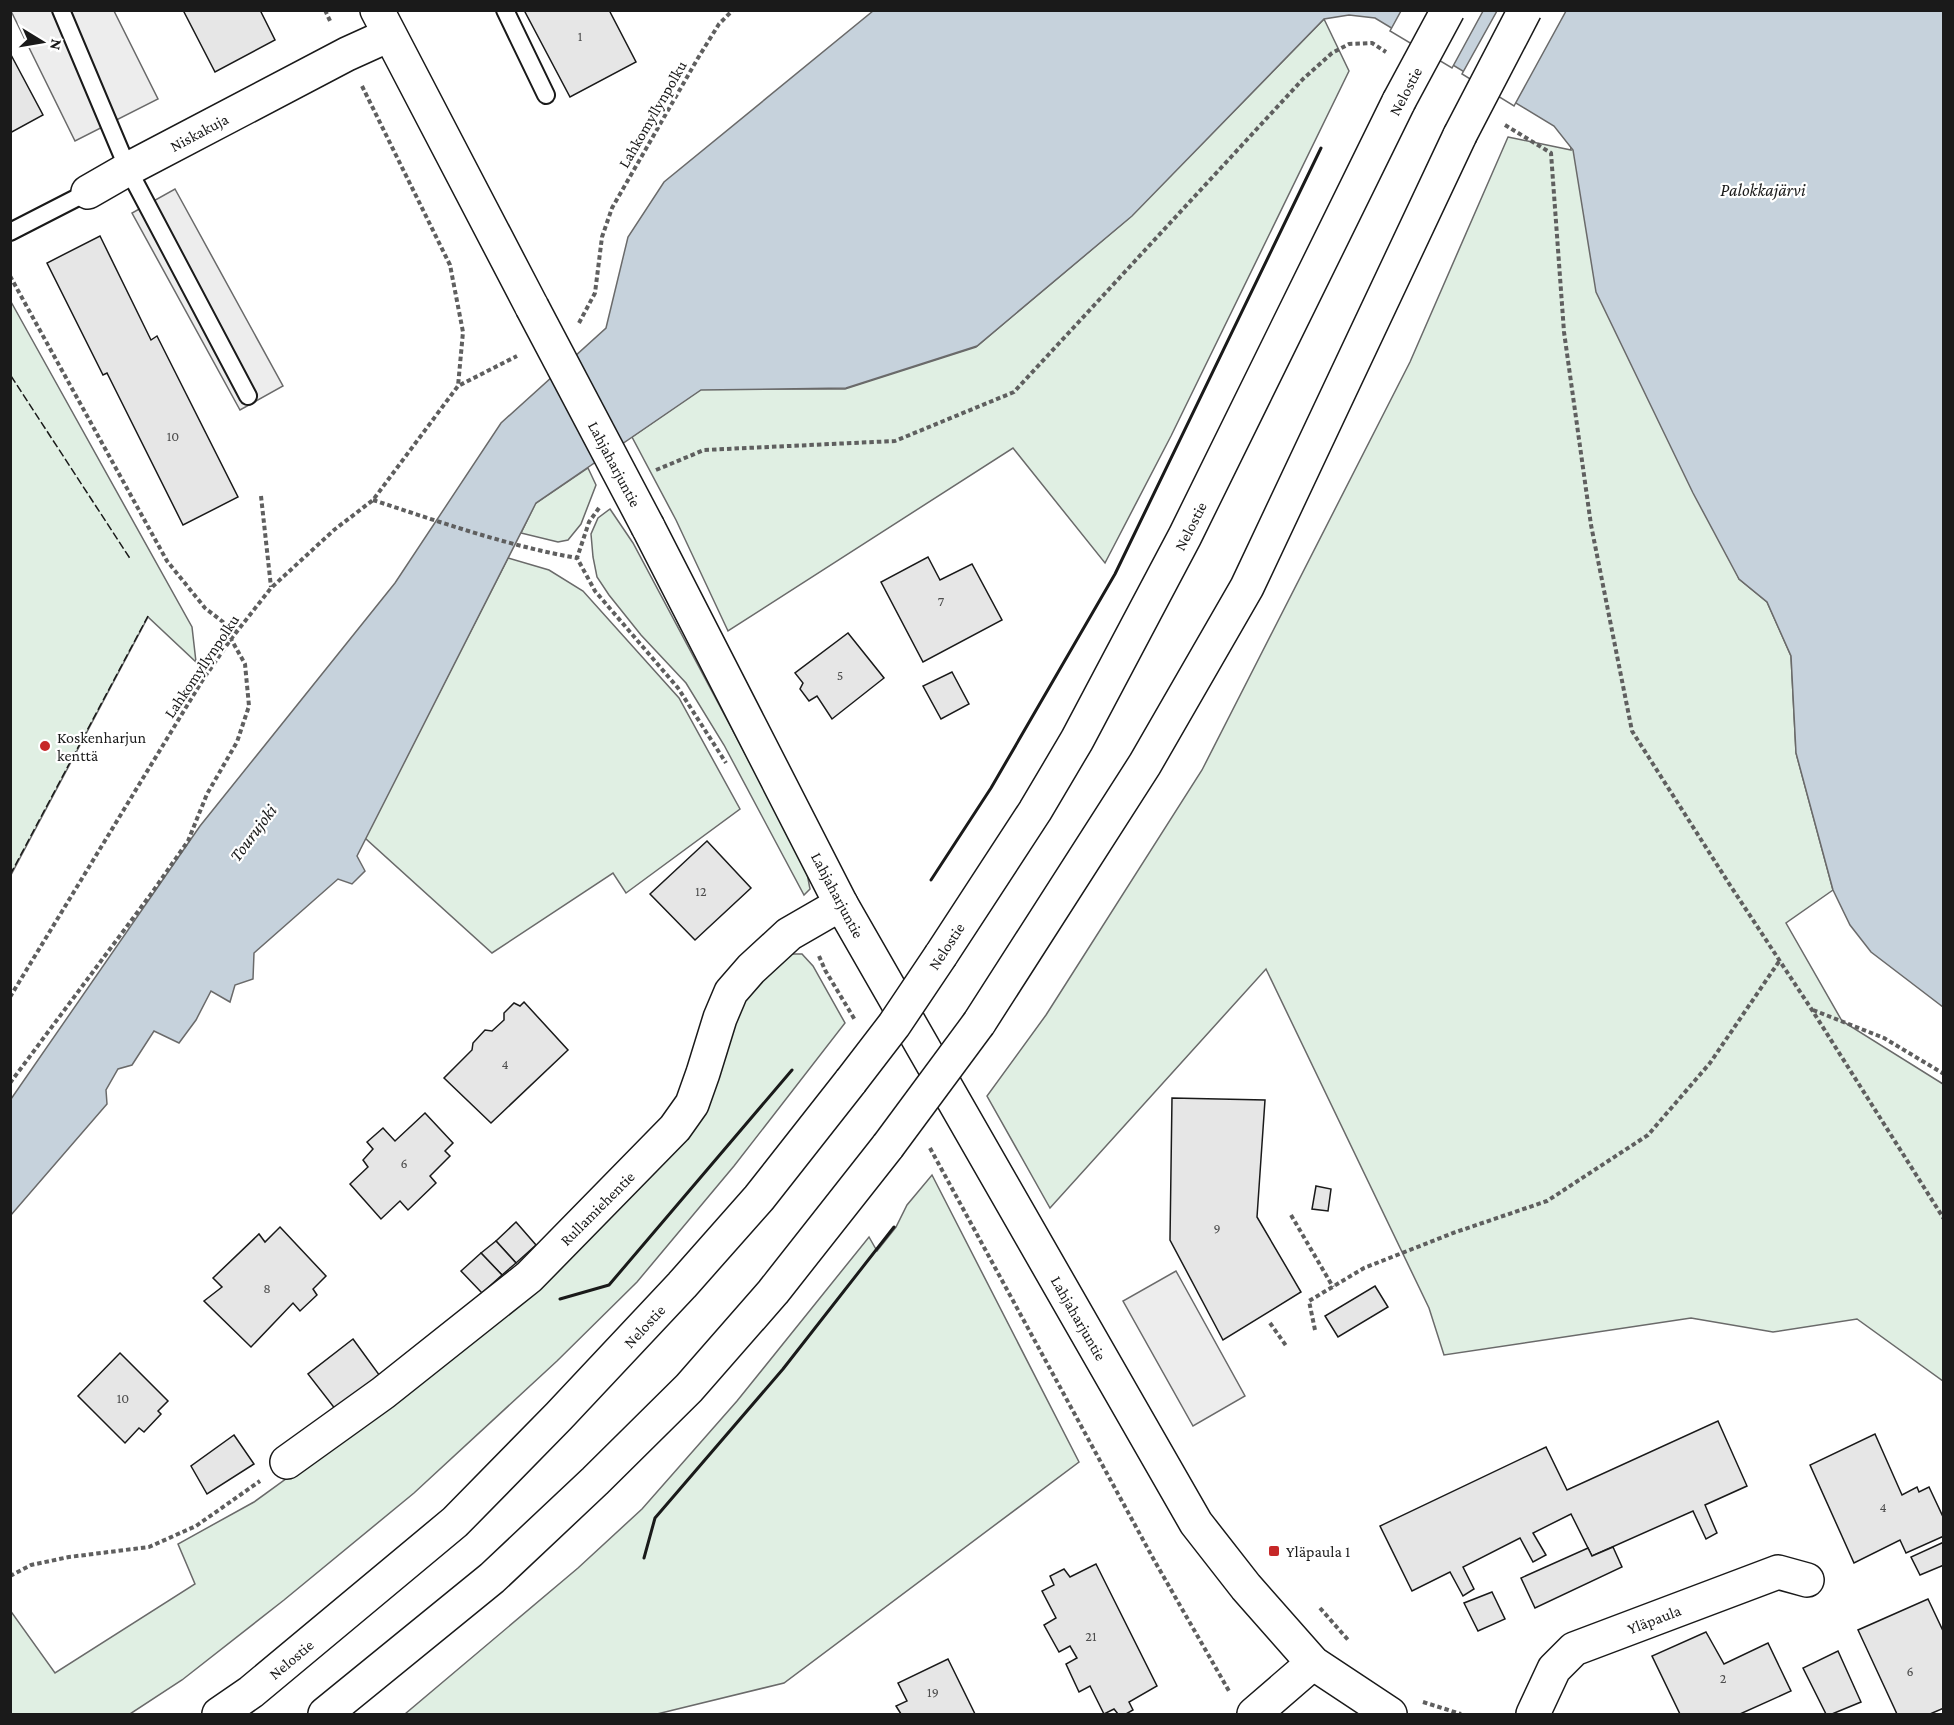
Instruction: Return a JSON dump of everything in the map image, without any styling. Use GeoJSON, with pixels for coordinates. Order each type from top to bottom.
{"type":"FeatureCollection","features":[{"type":"Feature","properties":{"kind":"main road","name":"Nelostie"},"geometry":{"type":"LineString","coordinates":[[219,1714],[251,1692],[455,1522],[559,1416],[682,1286],[759,1198],[894,1025],[1035,811],[1077,740],[1185,536],[1399,102],[1448,10]]}},
{"type":"Feature","properties":{"kind":"main road"},"geometry":{"type":"LineString","coordinates":[[325,1714],[492,1578],[689,1388],[773,1292],[888,1146],[979,1023],[1145,764],[1247,588],[1460,135],[1525,10]]}},
{"type":"Feature","properties":{"kind":"main road","name":"Niskakuja"},"geometry":{"type":"LineString","coordinates":[[88,192],[347,54],[383,23]]}},
{"type":"Feature","properties":{"kind":"main road","name":"Lahjaharjuntie"},"geometry":{"type":"LineString","coordinates":[[383,23],[648,527],[841,904],[1196,1523],[1246,1587],[1312,1662],[1403,1711]]}},
{"type":"Feature","properties":{"kind":"main road","name":"Rullamiehentie"},"geometry":{"type":"LineString","coordinates":[[286,1462],[383,1393],[528,1277],[675,1128],[692,1104],[720,1018],[731,992],[789,934],[841,904]]}},
{"type":"Feature","properties":{"kind":"main road","name":"Yläpaula"},"geometry":{"type":"LineString","coordinates":[[1533,1714],[1554,1669],[1574,1649],[1778,1572],[1807,1581]]}},
{"type":"Feature","properties":{"kind":"main road"},"geometry":{"type":"LineString","coordinates":[[1243,1706],[1312,1662]]}},
{"type":"Feature","properties":{"kind":"lane"},"geometry":{"type":"LineString","coordinates":[[62,10],[128,169],[248,396]]}},
{"type":"Feature","properties":{"kind":"lane"},"geometry":{"type":"LineString","coordinates":[[505,10],[546,96]]}},
{"type":"Feature","properties":{"kind":"lane","name":"Niskakuja"},"geometry":{"type":"LineString","coordinates":[[10,232],[88,192]]}},
{"type":"Feature","properties":{"kind":"path"},"geometry":{"type":"LineString","coordinates":[[325,10],[347,54]]}},
{"type":"Feature","properties":{"kind":"path","name":"Lahkomyllynpolku"},"geometry":{"type":"LineString","coordinates":[[602,237],[612,208],[698,58],[719,24],[733,10]]}},
{"type":"Feature","properties":{"kind":"path"},"geometry":{"type":"LineString","coordinates":[[653,471],[704,450],[895,441],[1014,392],[1303,79],[1332,53],[1349,45],[1372,43],[1392,55]]}},
{"type":"Feature","properties":{"kind":"path","name":"Lahkomyllynpolku"},"geometry":{"type":"LineString","coordinates":[[10,997],[202,681],[236,632],[271,588],[334,530],[373,500],[458,386],[463,332],[450,265],[347,54]]}},
{"type":"Feature","properties":{"kind":"path"},"geometry":{"type":"LineString","coordinates":[[1501,122],[1551,153],[1564,332],[1588,503],[1632,731],[1944,1219]]}},
{"type":"Feature","properties":{"kind":"path"},"geometry":{"type":"LineString","coordinates":[[10,276],[167,561],[205,608],[236,632]]}},
{"type":"Feature","properties":{"kind":"path"},"geometry":{"type":"LineString","coordinates":[[261,496],[271,588]]}},
{"type":"Feature","properties":{"kind":"path"},"geometry":{"type":"LineString","coordinates":[[373,500],[543,552],[577,558]]}},
{"type":"Feature","properties":{"kind":"path"},"geometry":{"type":"LineString","coordinates":[[600,505],[589,522],[577,558],[595,591],[678,688],[727,764]]}},
{"type":"Feature","properties":{"kind":"path"},"geometry":{"type":"LineString","coordinates":[[10,1083],[188,841],[207,794],[237,742],[249,706],[245,664],[231,639]]}},
{"type":"Feature","properties":{"kind":"path"},"geometry":{"type":"LineString","coordinates":[[806,925],[825,970],[855,1021]]}},
{"type":"Feature","properties":{"kind":"path"},"geometry":{"type":"LineString","coordinates":[[1315,1330],[1310,1301],[1364,1268],[1453,1233],[1547,1201],[1648,1135],[1710,1063],[1780,960]]}},
{"type":"Feature","properties":{"kind":"path"},"geometry":{"type":"LineString","coordinates":[[1812,1010],[1884,1038],[1944,1074]]}},
{"type":"Feature","properties":{"kind":"path"},"geometry":{"type":"LineString","coordinates":[[928,1145],[1154,1560],[1243,1706]]}},
{"type":"Feature","properties":{"kind":"path"},"geometry":{"type":"LineString","coordinates":[[1291,1215],[1333,1287]]}},
{"type":"Feature","properties":{"kind":"path"},"geometry":{"type":"LineString","coordinates":[[1270,1323],[1287,1347]]}},
{"type":"Feature","properties":{"kind":"path"},"geometry":{"type":"LineString","coordinates":[[10,1575],[31,1565],[69,1557],[149,1547],[196,1526],[286,1462]]}},
{"type":"Feature","properties":{"kind":"path"},"geometry":{"type":"LineString","coordinates":[[1403,1711],[1420,1701],[1461,1714]]}},
{"type":"Feature","properties":{"kind":"green space"},"geometry":{"type":"Polygon","coordinates":[[[1324,19],[1349,71],[1171,436],[1105,563],[1013,448],[728,631],[676,520],[632,437],[701,389],[845,389],[976,347],[1129,218],[1324,19]]]}},
{"type":"Feature","properties":{"kind":"green space"},"geometry":{"type":"Polygon","coordinates":[[[1508,137],[1571,150],[1570,141],[1739,579],[1767,602],[1791,656],[1796,753],[1833,890],[1786,923],[1842,1021],[1943,1084],[1943,1381],[1857,1319],[1773,1332],[1691,1318],[1444,1355],[1429,1308],[1266,969],[1050,1208],[987,1096],[1046,1015],[1202,770],[1410,362],[1508,137]]]}},
{"type":"Feature","properties":{"kind":"green space","name":"Koskenharjun kenttä"},"geometry":{"type":"Polygon","coordinates":[[[10,300],[192,627],[196,662],[148,617],[11,875],[10,300]]]}},
{"type":"Feature","properties":{"kind":"green space"},"geometry":{"type":"Polygon","coordinates":[[[588,468],[596,485],[581,524],[568,540],[558,542],[521,533],[535,504],[588,468]]]}},
{"type":"Feature","properties":{"kind":"green space"},"geometry":{"type":"Polygon","coordinates":[[[610,509],[633,543],[806,868],[810,889],[804,895],[724,745],[686,683],[641,635],[597,577],[591,534],[598,518],[610,509]]]}},
{"type":"Feature","properties":{"kind":"green space"},"geometry":{"type":"Polygon","coordinates":[[[508,558],[549,570],[583,591],[679,698],[740,809],[626,893],[613,873],[492,953],[365,838],[508,558]]]}},
{"type":"Feature","properties":{"kind":"green space"},"geometry":{"type":"Polygon","coordinates":[[[791,954],[802,954],[813,966],[845,1023],[734,1166],[637,1282],[557,1361],[414,1493],[182,1680],[130,1714],[11,1714],[10,1610],[55,1673],[195,1584],[178,1544],[254,1502],[323,1452],[608,1218],[743,991],[791,954]]]}},
{"type":"Feature","properties":{"kind":"green space"},"geometry":{"type":"Polygon","coordinates":[[[932,1175],[1079,1462],[784,1683],[657,1714],[405,1714],[578,1568],[642,1509],[737,1401],[869,1237],[877,1251],[896,1227],[907,1205],[932,1175]]]}},
{"type":"Feature","properties":{"kind":"shaded area"},"geometry":{"type":"Polygon","coordinates":[[[11,11],[114,11],[158,99],[75,141],[11,11]]]}},
{"type":"Feature","properties":{"kind":"shaded area"},"geometry":{"type":"Polygon","coordinates":[[[175,189],[283,386],[240,410],[132,213],[175,189]]]}},
{"type":"Feature","properties":{"kind":"shaded area"},"geometry":{"type":"Polygon","coordinates":[[[1176,1271],[1245,1396],[1193,1426],[1123,1301],[1176,1271]]]}},
{"type":"Feature","properties":{"kind":"water","name":"Palokkajärvi"},"geometry":{"type":"Polygon","coordinates":[[[873,11],[1943,11],[1943,1007],[1871,952],[1850,925],[1833,890],[1796,753],[1791,656],[1767,602],[1739,579],[1693,493],[1596,292],[1573,150],[1554,126],[1375,18],[1349,15],[1324,19],[1132,216],[977,346],[846,388],[701,390],[536,503],[357,856],[365,871],[352,884],[338,879],[254,953],[253,979],[235,985],[230,1002],[211,991],[196,1020],[179,1043],[154,1031],[132,1065],[118,1069],[106,1090],[107,1104],[11,1215],[11,1099],[200,826],[395,583],[501,423],[606,328],[628,237],[664,182],[873,11]]]}},
{"type":"Feature","properties":{"kind":"pier"},"geometry":{"type":"Polygon","coordinates":[[[1401,11],[1483,11],[1452,68],[1390,31],[1401,11]]]}},
{"type":"Feature","properties":{"kind":"pier"},"geometry":{"type":"Polygon","coordinates":[[[1497,11],[1566,11],[1514,106],[1462,74],[1497,11]]]}},
{"type":"Feature","properties":{"kind":"building"},"geometry":{"type":"Polygon","coordinates":[[[183,10],[260,10],[275,40],[215,72],[183,10]]]}},
{"type":"Feature","properties":{"kind":"building"},"geometry":{"type":"Polygon","coordinates":[[[524,10],[609,10],[636,62],[570,97],[524,10]]]}},
{"type":"Feature","properties":{"kind":"building"},"geometry":{"type":"Polygon","coordinates":[[[10,53],[43,115],[10,133],[10,53]]]}},
{"type":"Feature","properties":{"kind":"building"},"geometry":{"type":"Polygon","coordinates":[[[100,236],[151,340],[157,336],[238,497],[183,525],[107,373],[103,375],[47,263],[100,236]]]}},
{"type":"Feature","properties":{"kind":"building"},"geometry":{"type":"Polygon","coordinates":[[[928,557],[940,580],[972,564],[1002,620],[923,662],[881,582],[928,557]]]}},
{"type":"Feature","properties":{"kind":"building"},"geometry":{"type":"Polygon","coordinates":[[[848,633],[884,678],[832,719],[817,696],[809,701],[800,689],[803,683],[795,673],[848,633]]]}},
{"type":"Feature","properties":{"kind":"building"},"geometry":{"type":"Polygon","coordinates":[[[952,672],[969,704],[941,719],[923,686],[952,672]]]}},
{"type":"Feature","properties":{"kind":"building"},"geometry":{"type":"Polygon","coordinates":[[[707,841],[751,888],[695,940],[650,894],[707,841]]]}},
{"type":"Feature","properties":{"kind":"building"},"geometry":{"type":"Polygon","coordinates":[[[524,1002],[568,1050],[491,1123],[444,1078],[472,1050],[473,1043],[485,1030],[492,1031],[504,1020],[504,1013],[514,1003],[520,1006],[524,1002]]]}},
{"type":"Feature","properties":{"kind":"building"},"geometry":{"type":"Polygon","coordinates":[[[1172,1098],[1265,1100],[1257,1217],[1301,1292],[1223,1340],[1170,1240],[1172,1098]]]}},
{"type":"Feature","properties":{"kind":"building"},"geometry":{"type":"Polygon","coordinates":[[[425,1113],[453,1143],[445,1151],[450,1156],[430,1176],[436,1183],[408,1210],[400,1201],[381,1219],[350,1184],[368,1167],[363,1160],[373,1149],[367,1142],[383,1128],[395,1141],[425,1113]]]}},
{"type":"Feature","properties":{"kind":"building"},"geometry":{"type":"Polygon","coordinates":[[[1316,1186],[1331,1189],[1328,1211],[1312,1209],[1316,1186]]]}},
{"type":"Feature","properties":{"kind":"building"},"geometry":{"type":"Polygon","coordinates":[[[516,1222],[536,1245],[516,1263],[496,1241],[516,1222]]]}},
{"type":"Feature","properties":{"kind":"building"},"geometry":{"type":"Polygon","coordinates":[[[280,1227],[326,1276],[313,1289],[317,1295],[300,1311],[293,1303],[251,1347],[204,1301],[222,1287],[213,1278],[259,1234],[265,1242],[280,1227]]]}},
{"type":"Feature","properties":{"kind":"building"},"geometry":{"type":"Polygon","coordinates":[[[496,1241],[516,1263],[502,1275],[481,1253],[496,1241]]]}},
{"type":"Feature","properties":{"kind":"building"},"geometry":{"type":"Polygon","coordinates":[[[481,1253],[502,1275],[482,1293],[461,1271],[481,1253]]]}},
{"type":"Feature","properties":{"kind":"building"},"geometry":{"type":"Polygon","coordinates":[[[1375,1286],[1388,1307],[1338,1337],[1325,1316],[1375,1286]]]}},
{"type":"Feature","properties":{"kind":"building"},"geometry":{"type":"Polygon","coordinates":[[[353,1339],[380,1376],[336,1410],[308,1374],[353,1339]]]}},
{"type":"Feature","properties":{"kind":"building"},"geometry":{"type":"Polygon","coordinates":[[[120,1353],[168,1401],[158,1411],[161,1414],[144,1432],[139,1428],[125,1443],[78,1396],[120,1353]]]}},
{"type":"Feature","properties":{"kind":"building"},"geometry":{"type":"Polygon","coordinates":[[[1718,1421],[1747,1486],[1705,1505],[1717,1533],[1706,1539],[1693,1511],[1592,1556],[1571,1514],[1533,1533],[1546,1555],[1533,1562],[1520,1538],[1463,1567],[1474,1589],[1463,1596],[1450,1572],[1412,1591],[1380,1526],[1546,1447],[1567,1490],[1718,1421]]]}},
{"type":"Feature","properties":{"kind":"building"},"geometry":{"type":"Polygon","coordinates":[[[1875,1434],[1902,1495],[1917,1487],[1919,1492],[1929,1487],[1944,1519],[1944,1536],[1906,1553],[1900,1540],[1854,1563],[1810,1465],[1875,1434]]]}},
{"type":"Feature","properties":{"kind":"building"},"geometry":{"type":"Polygon","coordinates":[[[234,1435],[254,1464],[207,1494],[191,1466],[234,1435]]]}},
{"type":"Feature","properties":{"kind":"building"},"geometry":{"type":"Polygon","coordinates":[[[1944,1542],[1944,1565],[1920,1575],[1911,1557],[1944,1542]]]}},
{"type":"Feature","properties":{"kind":"building"},"geometry":{"type":"Polygon","coordinates":[[[1613,1547],[1622,1567],[1535,1608],[1521,1578],[1588,1548],[1592,1556],[1613,1547]]]}},
{"type":"Feature","properties":{"kind":"building"},"geometry":{"type":"Polygon","coordinates":[[[1096,1564],[1157,1686],[1129,1702],[1133,1710],[1126,1714],[1118,1714],[1114,1709],[1104,1714],[1090,1686],[1079,1692],[1066,1664],[1077,1658],[1070,1646],[1059,1652],[1044,1625],[1056,1618],[1042,1591],[1054,1585],[1050,1576],[1064,1569],[1070,1577],[1096,1564]]]}},
{"type":"Feature","properties":{"kind":"building"},"geometry":{"type":"Polygon","coordinates":[[[1492,1592],[1505,1619],[1478,1631],[1464,1603],[1492,1592]]]}},
{"type":"Feature","properties":{"kind":"building"},"geometry":{"type":"Polygon","coordinates":[[[1928,1599],[1944,1633],[1944,1708],[1930,1714],[1897,1714],[1858,1630],[1928,1599]]]}},
{"type":"Feature","properties":{"kind":"building"},"geometry":{"type":"Polygon","coordinates":[[[1706,1632],[1724,1664],[1768,1643],[1791,1691],[1740,1714],[1680,1714],[1652,1656],[1706,1632]]]}},
{"type":"Feature","properties":{"kind":"building"},"geometry":{"type":"Polygon","coordinates":[[[1838,1651],[1861,1702],[1832,1714],[1826,1714],[1803,1668],[1838,1651]]]}},
{"type":"Feature","properties":{"kind":"building"},"geometry":{"type":"Polygon","coordinates":[[[948,1659],[975,1714],[901,1714],[896,1706],[907,1701],[898,1683],[948,1659]]]}},
{"type":"Feature","properties":{"kind":"fence"},"geometry":{"type":"LineString","coordinates":[[11,376],[131,560]]}},
{"type":"Feature","properties":{"kind":"fence"},"geometry":{"type":"LineString","coordinates":[[10,875],[148,616]]}},
{"type":"Feature","properties":{"kind":"wall"},"geometry":{"type":"LineString","coordinates":[[931,880],[991,788],[1115,574],[1321,148]]}},
{"type":"Feature","properties":{"kind":"wall"},"geometry":{"type":"LineString","coordinates":[[560,1299],[609,1285],[792,1070]]}},
{"type":"Feature","properties":{"kind":"wall"},"geometry":{"type":"LineString","coordinates":[[644,1558],[655,1518],[783,1369],[894,1227]]}},
{"type":"Feature","properties":{"kind":"place","name":"Koskenharjun kenttä"},"geometry":{"type":"Point","coordinates":[45,746]}},
{"type":"Feature","properties":{"kind":"place","name":"Yläpaula 1"},"geometry":{"type":"Point","coordinates":[1274,1551]}},
{"type":"Feature","properties":{"kind":"water label","name":"Tourujoki"},"geometry":{"type":"Point","coordinates":[253,833]}}]}
